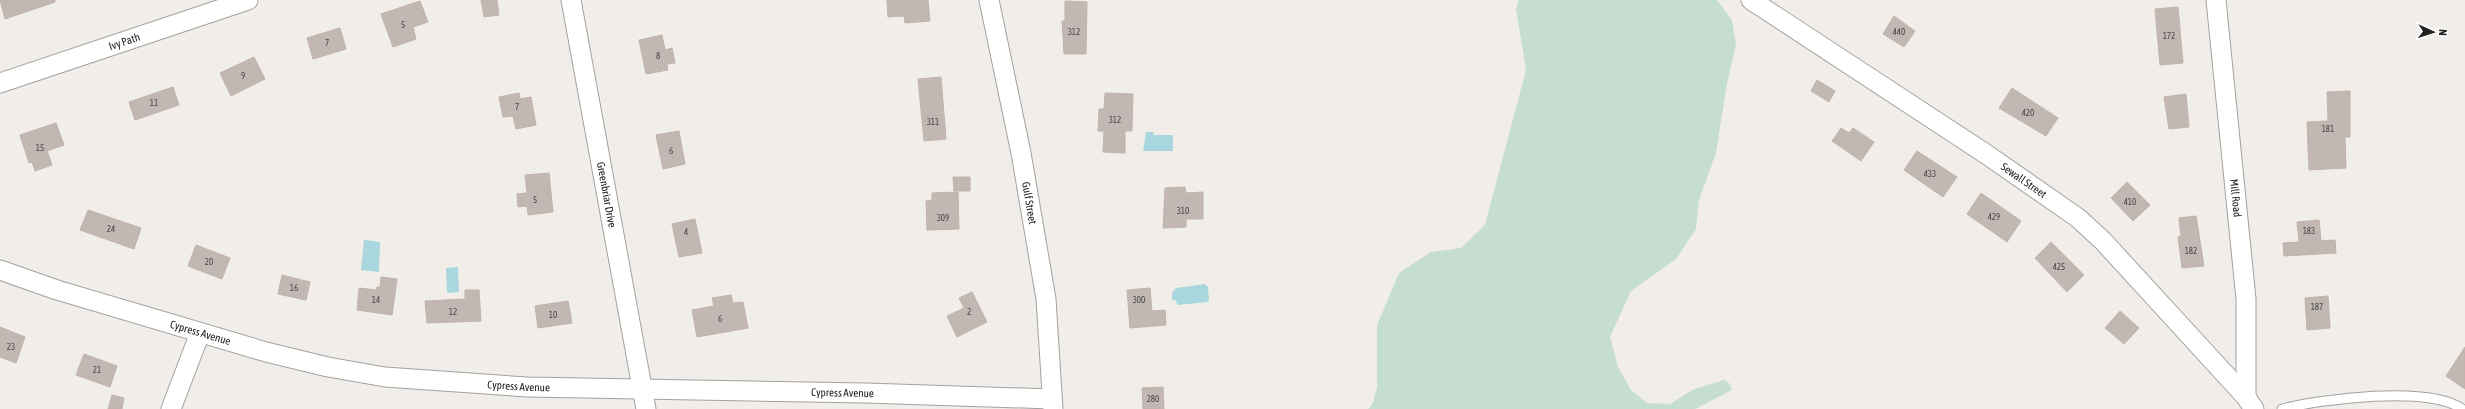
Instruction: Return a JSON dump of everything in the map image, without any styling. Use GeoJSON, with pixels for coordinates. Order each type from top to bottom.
{"type":"FeatureCollection","features":[{"type":"Feature","properties":{"kind":"street","name":"Ivy Path"},"geometry":{"type":"LineString","coordinates":[[0,83],[248,0]]}},
{"type":"Feature","properties":{"kind":"street","name":"Greenbriar Drive"},"geometry":{"type":"LineString","coordinates":[[571,0],[646,409]]}},
{"type":"Feature","properties":{"kind":"street","name":"Gulf Street"},"geometry":{"type":"LineString","coordinates":[[989,0],[1021,152],[1046,299],[1053,404]]}},
{"type":"Feature","properties":{"kind":"street","name":"Sewall Street"},"geometry":{"type":"LineString","coordinates":[[1751,0],[1993,158],[2078,218],[2103,241],[2250,403]]}},
{"type":"Feature","properties":{"kind":"street","name":"Mill Road"},"geometry":{"type":"LineString","coordinates":[[2216,0],[2246,300],[2250,403]]}},
{"type":"Feature","properties":{"kind":"street","name":"Cypress Avenue"},"geometry":{"type":"LineString","coordinates":[[0,270],[200,333],[328,367],[385,377],[519,387],[866,393],[1053,404]]}},
{"type":"Feature","properties":{"kind":"street"},"geometry":{"type":"LineString","coordinates":[[171,409],[200,333]]}},
{"type":"Feature","properties":{"kind":"lane"},"geometry":{"type":"LineString","coordinates":[[2282,409],[2299,405],[2373,397],[2417,397],[2453,402],[2462,409]]}},
{"type":"Feature","properties":{"kind":"green space"},"geometry":{"type":"Polygon","coordinates":[[[1519,0],[1717,0],[1732,20],[1736,45],[1727,83],[1716,153],[1699,200],[1696,229],[1676,259],[1631,291],[1610,337],[1618,367],[1631,390],[1647,403],[1670,404],[1692,390],[1724,380],[1730,384],[1732,390],[1695,409],[1368,409],[1372,405],[1377,388],[1377,325],[1399,273],[1431,252],[1461,248],[1485,225],[1526,70],[1516,9],[1519,0]]]}},
{"type":"Feature","properties":{"kind":"water"},"geometry":{"type":"Polygon","coordinates":[[[1146,132],[1153,132],[1154,135],[1173,135],[1173,151],[1143,151],[1146,132]]]}},
{"type":"Feature","properties":{"kind":"water"},"geometry":{"type":"Polygon","coordinates":[[[364,240],[380,242],[379,272],[361,270],[364,240]]]}},
{"type":"Feature","properties":{"kind":"water"},"geometry":{"type":"Polygon","coordinates":[[[458,267],[459,292],[447,293],[446,268],[458,267]]]}},
{"type":"Feature","properties":{"kind":"water"},"geometry":{"type":"Polygon","coordinates":[[[1205,284],[1208,287],[1209,300],[1207,302],[1178,305],[1175,300],[1172,300],[1172,293],[1176,288],[1205,284]]]}},
{"type":"Feature","properties":{"kind":"building"},"geometry":{"type":"Polygon","coordinates":[[[0,0],[55,0],[55,2],[5,19],[0,0]]]}},
{"type":"Feature","properties":{"kind":"building"},"geometry":{"type":"Polygon","coordinates":[[[481,0],[497,0],[499,15],[484,17],[481,0]]]}},
{"type":"Feature","properties":{"kind":"building"},"geometry":{"type":"Polygon","coordinates":[[[887,0],[928,0],[930,21],[905,23],[904,16],[888,17],[887,0]]]}},
{"type":"Feature","properties":{"kind":"building"},"geometry":{"type":"Polygon","coordinates":[[[420,1],[428,22],[413,27],[416,39],[393,47],[381,14],[420,1]]]}},
{"type":"Feature","properties":{"kind":"building"},"geometry":{"type":"Polygon","coordinates":[[[1065,1],[1087,2],[1086,54],[1064,54],[1062,21],[1065,21],[1065,1]]]}},
{"type":"Feature","properties":{"kind":"building"},"geometry":{"type":"Polygon","coordinates":[[[2178,7],[2183,63],[2160,65],[2155,9],[2178,7]]]}},
{"type":"Feature","properties":{"kind":"building"},"geometry":{"type":"Polygon","coordinates":[[[1894,16],[1915,31],[1904,47],[1883,34],[1894,16]]]}},
{"type":"Feature","properties":{"kind":"building"},"geometry":{"type":"Polygon","coordinates":[[[340,28],[346,49],[313,59],[307,38],[340,28]]]}},
{"type":"Feature","properties":{"kind":"building"},"geometry":{"type":"Polygon","coordinates":[[[662,35],[665,50],[672,48],[675,63],[667,64],[668,70],[646,74],[639,40],[662,35]]]}},
{"type":"Feature","properties":{"kind":"building"},"geometry":{"type":"Polygon","coordinates":[[[254,57],[265,79],[231,96],[220,73],[254,57]]]}},
{"type":"Feature","properties":{"kind":"building"},"geometry":{"type":"Polygon","coordinates":[[[941,77],[946,139],[924,141],[918,79],[941,77]]]}},
{"type":"Feature","properties":{"kind":"building"},"geometry":{"type":"Polygon","coordinates":[[[1817,80],[1835,91],[1829,102],[1811,91],[1817,80]]]}},
{"type":"Feature","properties":{"kind":"building"},"geometry":{"type":"Polygon","coordinates":[[[173,87],[179,105],[135,120],[129,102],[173,87]]]}},
{"type":"Feature","properties":{"kind":"building"},"geometry":{"type":"Polygon","coordinates":[[[2012,88],[2058,118],[2046,136],[1999,108],[2012,88]]]}},
{"type":"Feature","properties":{"kind":"building"},"geometry":{"type":"Polygon","coordinates":[[[2350,91],[2350,137],[2345,137],[2346,168],[2309,170],[2307,122],[2328,121],[2327,92],[2350,91]]]}},
{"type":"Feature","properties":{"kind":"building"},"geometry":{"type":"Polygon","coordinates":[[[519,93],[520,99],[531,97],[536,125],[516,129],[513,116],[503,117],[499,97],[519,93]]]}},
{"type":"Feature","properties":{"kind":"building"},"geometry":{"type":"Polygon","coordinates":[[[1105,93],[1133,94],[1132,131],[1125,131],[1125,153],[1103,152],[1104,131],[1098,131],[1099,109],[1104,109],[1105,93]]]}},
{"type":"Feature","properties":{"kind":"building"},"geometry":{"type":"Polygon","coordinates":[[[2186,94],[2189,127],[2169,129],[2164,97],[2186,94]]]}},
{"type":"Feature","properties":{"kind":"building"},"geometry":{"type":"Polygon","coordinates":[[[56,123],[64,145],[47,151],[52,165],[35,171],[32,162],[29,163],[20,135],[56,123]]]}},
{"type":"Feature","properties":{"kind":"building"},"geometry":{"type":"Polygon","coordinates":[[[1841,128],[1849,133],[1853,128],[1874,142],[1861,161],[1832,141],[1841,128]]]}},
{"type":"Feature","properties":{"kind":"building"},"geometry":{"type":"Polygon","coordinates":[[[679,131],[685,164],[663,169],[656,135],[679,131]]]}},
{"type":"Feature","properties":{"kind":"building"},"geometry":{"type":"Polygon","coordinates":[[[1917,151],[1957,177],[1943,197],[1904,170],[1917,151]]]}},
{"type":"Feature","properties":{"kind":"building"},"geometry":{"type":"Polygon","coordinates":[[[549,173],[553,212],[528,215],[527,206],[518,207],[517,194],[527,193],[525,175],[549,173]]]}},
{"type":"Feature","properties":{"kind":"building"},"geometry":{"type":"Polygon","coordinates":[[[953,177],[970,177],[970,191],[954,191],[953,177]]]}},
{"type":"Feature","properties":{"kind":"building"},"geometry":{"type":"Polygon","coordinates":[[[2127,182],[2150,205],[2133,221],[2111,198],[2127,182]]]}},
{"type":"Feature","properties":{"kind":"building"},"geometry":{"type":"Polygon","coordinates":[[[1185,187],[1186,193],[1203,192],[1203,219],[1186,219],[1186,227],[1163,228],[1165,188],[1185,187]]]}},
{"type":"Feature","properties":{"kind":"building"},"geometry":{"type":"Polygon","coordinates":[[[958,192],[959,229],[927,230],[926,201],[932,200],[932,193],[958,192]]]}},
{"type":"Feature","properties":{"kind":"building"},"geometry":{"type":"Polygon","coordinates":[[[1981,193],[2021,221],[2007,242],[1967,214],[1981,193]]]}},
{"type":"Feature","properties":{"kind":"building"},"geometry":{"type":"Polygon","coordinates":[[[88,210],[141,228],[134,249],[80,230],[88,210]]]}},
{"type":"Feature","properties":{"kind":"building"},"geometry":{"type":"Polygon","coordinates":[[[2196,216],[2204,266],[2182,268],[2178,237],[2181,236],[2179,218],[2196,216]]]}},
{"type":"Feature","properties":{"kind":"building"},"geometry":{"type":"Polygon","coordinates":[[[695,219],[702,253],[679,257],[672,224],[695,219]]]}},
{"type":"Feature","properties":{"kind":"building"},"geometry":{"type":"Polygon","coordinates":[[[2319,220],[2321,241],[2335,240],[2336,253],[2284,256],[2283,243],[2299,242],[2297,222],[2319,220]]]}},
{"type":"Feature","properties":{"kind":"building"},"geometry":{"type":"Polygon","coordinates":[[[2051,242],[2084,275],[2067,292],[2035,258],[2051,242]]]}},
{"type":"Feature","properties":{"kind":"building"},"geometry":{"type":"Polygon","coordinates":[[[196,245],[230,258],[222,279],[188,266],[196,245]]]}},
{"type":"Feature","properties":{"kind":"building"},"geometry":{"type":"Polygon","coordinates":[[[282,275],[310,282],[306,300],[278,294],[282,275]]]}},
{"type":"Feature","properties":{"kind":"building"},"geometry":{"type":"Polygon","coordinates":[[[381,277],[397,279],[392,315],[357,310],[359,288],[376,290],[377,287],[380,287],[381,277]]]}},
{"type":"Feature","properties":{"kind":"building"},"geometry":{"type":"Polygon","coordinates":[[[1150,288],[1152,311],[1165,310],[1166,325],[1130,328],[1127,290],[1150,288]]]}},
{"type":"Feature","properties":{"kind":"building"},"geometry":{"type":"Polygon","coordinates":[[[465,290],[479,290],[481,321],[427,323],[425,301],[465,299],[465,290]]]}},
{"type":"Feature","properties":{"kind":"building"},"geometry":{"type":"Polygon","coordinates":[[[972,292],[987,322],[957,337],[947,316],[964,308],[959,298],[972,292]]]}},
{"type":"Feature","properties":{"kind":"building"},"geometry":{"type":"Polygon","coordinates":[[[731,295],[733,303],[743,302],[748,328],[697,337],[692,310],[714,306],[712,298],[731,295]]]}},
{"type":"Feature","properties":{"kind":"building"},"geometry":{"type":"Polygon","coordinates":[[[2328,296],[2330,328],[2307,330],[2305,298],[2328,296]]]}},
{"type":"Feature","properties":{"kind":"building"},"geometry":{"type":"Polygon","coordinates":[[[568,301],[572,323],[538,328],[535,306],[568,301]]]}},
{"type":"Feature","properties":{"kind":"building"},"geometry":{"type":"Polygon","coordinates":[[[2120,311],[2139,328],[2124,344],[2105,328],[2120,311]]]}},
{"type":"Feature","properties":{"kind":"building"},"geometry":{"type":"Polygon","coordinates":[[[0,327],[25,337],[16,363],[0,357],[0,327]]]}},
{"type":"Feature","properties":{"kind":"building"},"geometry":{"type":"Polygon","coordinates":[[[2465,347],[2465,389],[2446,376],[2465,347]]]}},
{"type":"Feature","properties":{"kind":"building"},"geometry":{"type":"Polygon","coordinates":[[[84,354],[117,366],[110,387],[76,375],[84,354]]]}},
{"type":"Feature","properties":{"kind":"building"},"geometry":{"type":"Polygon","coordinates":[[[1163,387],[1164,409],[1143,409],[1142,388],[1163,387]]]}},
{"type":"Feature","properties":{"kind":"building"},"geometry":{"type":"Polygon","coordinates":[[[112,395],[124,398],[122,409],[108,409],[112,395]]]}}]}
